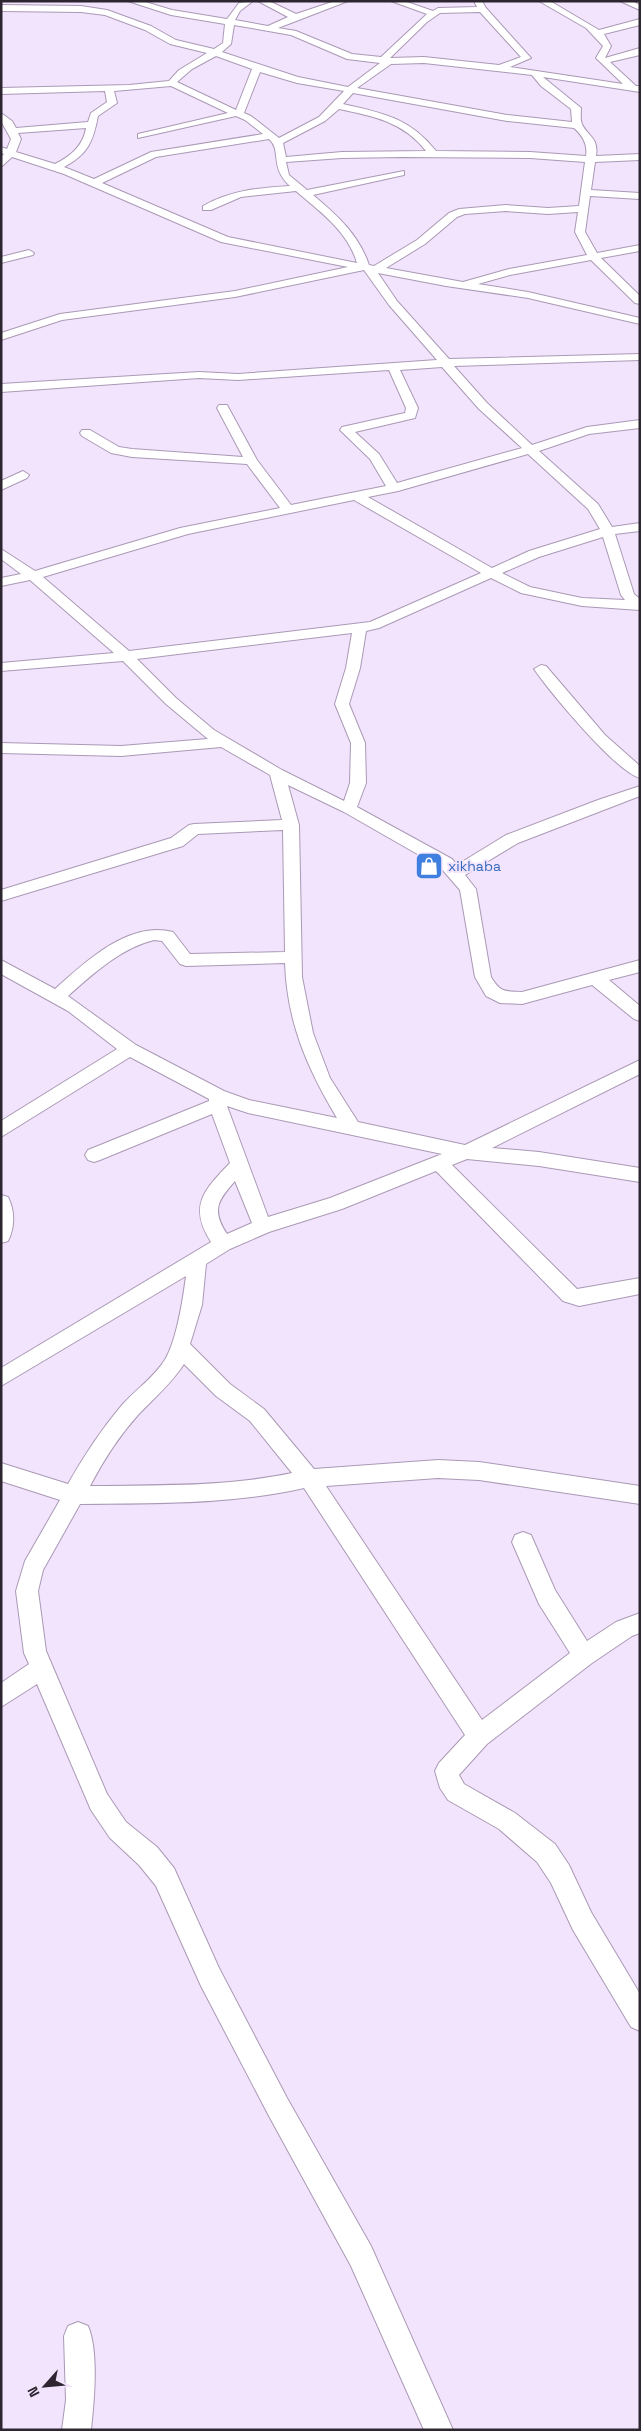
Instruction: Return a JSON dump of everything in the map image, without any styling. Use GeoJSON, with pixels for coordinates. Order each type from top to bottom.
{"type":"FeatureCollection","features":[{"type":"Feature","properties":{"kind":"street"},"geometry":{"type":"LineString","coordinates":[[40,1],[56,8]]}},
{"type":"Feature","properties":{"kind":"street"},"geometry":{"type":"LineString","coordinates":[[132,1],[171,12],[293,33],[342,55],[386,60],[424,60],[500,68],[636,89]]}},
{"type":"Feature","properties":{"kind":"street"},"geometry":{"type":"LineString","coordinates":[[172,83],[178,75],[217,53],[227,44],[231,16],[238,7],[248,1]]}},
{"type":"Feature","properties":{"kind":"street"},"geometry":{"type":"LineString","coordinates":[[262,1],[295,17]]}},
{"type":"Feature","properties":{"kind":"street"},"geometry":{"type":"LineString","coordinates":[[268,29],[295,17],[344,1]]}},
{"type":"Feature","properties":{"kind":"street"},"geometry":{"type":"LineString","coordinates":[[395,1],[434,14]]}},
{"type":"Feature","properties":{"kind":"street"},"geometry":{"type":"LineString","coordinates":[[413,7],[430,1]]}},
{"type":"Feature","properties":{"kind":"street"},"geometry":{"type":"LineString","coordinates":[[543,1],[598,33],[607,46],[600,56],[603,61],[636,89]]}},
{"type":"Feature","properties":{"kind":"street"},"geometry":{"type":"LineString","coordinates":[[624,1],[640,8]]}},
{"type":"Feature","properties":{"kind":"street"},"geometry":{"type":"LineString","coordinates":[[94,183],[154,154],[275,139],[322,119],[364,77],[386,60],[424,20],[446,9],[480,5],[527,58],[500,68]]}},
{"type":"Feature","properties":{"kind":"street"},"geometry":{"type":"LineString","coordinates":[[1,8],[56,8],[107,13],[148,28],[173,42],[217,53],[297,80],[507,118],[577,125]]}},
{"type":"Feature","properties":{"kind":"street"},"geometry":{"type":"LineString","coordinates":[[598,33],[640,22]]}},
{"type":"Feature","properties":{"kind":"street"},"geometry":{"type":"LineString","coordinates":[[612,30],[626,36]]}},
{"type":"Feature","properties":{"kind":"street"},"geometry":{"type":"LineString","coordinates":[[603,61],[640,52]]}},
{"type":"Feature","properties":{"kind":"street"},"geometry":{"type":"LineString","coordinates":[[239,113],[258,68]]}},
{"type":"Feature","properties":{"kind":"street"},"geometry":{"type":"LineString","coordinates":[[536,74],[544,84],[576,108],[577,125],[592,142],[592,159],[582,209],[580,232],[593,256],[638,301]]}},
{"type":"Feature","properties":{"kind":"street"},"geometry":{"type":"LineString","coordinates":[[544,84],[570,79]]}},
{"type":"Feature","properties":{"kind":"street"},"geometry":{"type":"LineString","coordinates":[[1,91],[108,88],[172,83],[200,98],[239,113],[275,139],[280,145],[281,171],[300,191],[338,224],[353,241],[378,284],[445,363],[488,411],[532,449],[593,507],[608,530],[623,584],[628,595],[638,605]]}},
{"type":"Feature","properties":{"kind":"street"},"geometry":{"type":"LineString","coordinates":[[56,168],[70,160],[82,149],[89,139],[94,115],[112,102],[108,88]]}},
{"type":"Feature","properties":{"kind":"street"},"geometry":{"type":"LineString","coordinates":[[337,106],[404,124],[418,134],[433,154]]}},
{"type":"Feature","properties":{"kind":"street"},"geometry":{"type":"LineString","coordinates":[[141,136],[239,113]]}},
{"type":"Feature","properties":{"kind":"street"},"geometry":{"type":"LineString","coordinates":[[1,116],[14,131],[16,139],[6,151],[1,164]]}},
{"type":"Feature","properties":{"kind":"street"},"geometry":{"type":"LineString","coordinates":[[14,131],[91,125]]}},
{"type":"Feature","properties":{"kind":"street"},"geometry":{"type":"LineString","coordinates":[[6,151],[94,183],[225,240],[461,285],[528,295],[640,321]]}},
{"type":"Feature","properties":{"kind":"street"},"geometry":{"type":"LineString","coordinates":[[280,160],[342,155],[433,154],[530,155],[592,159],[640,157]]}},
{"type":"Feature","properties":{"kind":"street"},"geometry":{"type":"LineString","coordinates":[[207,208],[218,201],[244,193],[300,191],[400,173]]}},
{"type":"Feature","properties":{"kind":"street"},"geometry":{"type":"LineString","coordinates":[[586,193],[640,196]]}},
{"type":"Feature","properties":{"kind":"street"},"geometry":{"type":"LineString","coordinates":[[1,337],[60,317],[235,294],[369,268],[421,242],[453,215],[463,210],[506,208],[558,211],[582,209]]}},
{"type":"Feature","properties":{"kind":"street"},"geometry":{"type":"LineString","coordinates":[[461,285],[510,272],[640,248]]}},
{"type":"Feature","properties":{"kind":"street"},"geometry":{"type":"LineString","coordinates":[[1,260],[29,253]]}},
{"type":"Feature","properties":{"kind":"street"},"geometry":{"type":"LineString","coordinates":[[1,388],[42,387],[131,378],[199,374],[238,377],[445,363],[640,356]]}},
{"type":"Feature","properties":{"kind":"street"},"geometry":{"type":"LineString","coordinates":[[394,367],[412,408],[411,415],[346,430],[375,457],[394,488]]}},
{"type":"Feature","properties":{"kind":"street"},"geometry":{"type":"LineString","coordinates":[[223,408],[251,461],[288,510]]}},
{"type":"Feature","properties":{"kind":"street"},"geometry":{"type":"LineString","coordinates":[[1,582],[33,576],[185,532],[394,488],[532,449],[587,431],[640,424]]}},
{"type":"Feature","properties":{"kind":"street"},"geometry":{"type":"LineString","coordinates":[[86,433],[115,450],[132,453],[251,461]]}},
{"type":"Feature","properties":{"kind":"street"},"geometry":{"type":"LineString","coordinates":[[1,486],[22,475]]}},
{"type":"Feature","properties":{"kind":"street"},"geometry":{"type":"LineString","coordinates":[[358,497],[489,572],[526,590],[566,600],[638,605]]}},
{"type":"Feature","properties":{"kind":"street"},"geometry":{"type":"LineString","coordinates":[[1,667],[126,656],[374,625],[489,572],[542,551],[608,530],[640,527]]}},
{"type":"Feature","properties":{"kind":"street"},"geometry":{"type":"LineString","coordinates":[[1,553],[33,576],[126,656],[171,701],[222,742],[439,858],[456,873],[468,889],[483,977],[492,992],[507,998],[522,998],[640,966]]}},
{"type":"Feature","properties":{"kind":"street"},"geometry":{"type":"LineString","coordinates":[[349,809],[358,783],[358,743],[342,704],[353,668],[360,628]]}},
{"type":"Feature","properties":{"kind":"street"},"geometry":{"type":"LineString","coordinates":[[541,669],[567,696],[601,742],[622,762],[640,773]]}},
{"type":"Feature","properties":{"kind":"street"},"geometry":{"type":"LineString","coordinates":[[1,748],[121,751],[222,742]]}},
{"type":"Feature","properties":{"kind":"street"},"geometry":{"type":"LineString","coordinates":[[277,773],[285,794],[291,825],[294,976],[304,1033],[322,1079],[351,1126]]}},
{"type":"Feature","properties":{"kind":"street"},"geometry":{"type":"LineString","coordinates":[[285,794],[301,784]]}},
{"type":"Feature","properties":{"kind":"street"},"geometry":{"type":"LineString","coordinates":[[456,873],[512,839],[602,803],[640,792]]}},
{"type":"Feature","properties":{"kind":"street"},"geometry":{"type":"LineString","coordinates":[[1,896],[177,842],[194,829],[291,825]]}},
{"type":"Feature","properties":{"kind":"street"},"geometry":{"type":"LineString","coordinates":[[56,997],[124,944],[157,934],[167,936],[186,960],[294,957]]}},
{"type":"Feature","properties":{"kind":"street"},"geometry":{"type":"LineString","coordinates":[[1,966],[74,1007],[130,1049],[217,1101],[351,1126],[466,1152],[539,1159],[640,1175]]}},
{"type":"Feature","properties":{"kind":"street"},"geometry":{"type":"LineString","coordinates":[[595,978],[640,1015]]}},
{"type":"Feature","properties":{"kind":"street"},"geometry":{"type":"LineString","coordinates":[[1,1130],[130,1049]]}},
{"type":"Feature","properties":{"kind":"street"},"geometry":{"type":"LineString","coordinates":[[1,1378],[223,1244],[263,1226],[335,1204],[466,1152],[543,1116],[640,1066]]}},
{"type":"Feature","properties":{"kind":"street"},"geometry":{"type":"LineString","coordinates":[[94,1155],[217,1101]]}},
{"type":"Feature","properties":{"kind":"street"},"geometry":{"type":"LineString","coordinates":[[217,1101],[252,1205],[263,1226]]}},
{"type":"Feature","properties":{"kind":"street"},"geometry":{"type":"LineString","coordinates":[[439,1163],[570,1295],[579,1298],[640,1286]]}},
{"type":"Feature","properties":{"kind":"street"},"geometry":{"type":"LineString","coordinates":[[223,1244],[208,1221],[207,1212],[211,1199],[239,1165]]}},
{"type":"Feature","properties":{"kind":"street"},"geometry":{"type":"LineString","coordinates":[[1,1202],[5,1228],[1,1236]]}},
{"type":"Feature","properties":{"kind":"street"},"geometry":{"type":"LineString","coordinates":[[197,1260],[192,1305],[176,1360],[163,1378],[130,1410],[97,1453],[32,1568],[27,1591],[35,1653],[43,1667],[50,1689],[99,1802],[118,1830],[148,1856],[165,1877],[210,1977],[278,2107],[360,2256],[439,2430]]}},
{"type":"Feature","properties":{"kind":"street"},"geometry":{"type":"LineString","coordinates":[[180,1347],[223,1390],[257,1414],[309,1478],[479,1736]]}},
{"type":"Feature","properties":{"kind":"street"},"geometry":{"type":"LineString","coordinates":[[1,1472],[73,1494],[208,1493],[268,1487],[309,1478],[438,1469],[479,1471],[640,1495]]}},
{"type":"Feature","properties":{"kind":"street"},"geometry":{"type":"LineString","coordinates":[[523,1542],[547,1597],[584,1656]]}},
{"type":"Feature","properties":{"kind":"street"},"geometry":{"type":"LineString","coordinates":[[640,1623],[624,1629],[584,1656],[479,1736],[447,1771],[448,1780],[456,1792],[507,1821],[546,1853],[560,1874],[582,1921],[640,2018]]}},
{"type":"Feature","properties":{"kind":"street"},"geometry":{"type":"LineString","coordinates":[[1,1696],[43,1667]]}},
{"type":"Feature","properties":{"kind":"street"},"geometry":{"type":"LineString","coordinates":[[76,2430],[80,2400],[78,2336]]}},
{"type":"Feature","properties":{"kind":"place","name":"xikhaba"},"geometry":{"type":"Point","coordinates":[429,866]}}]}
